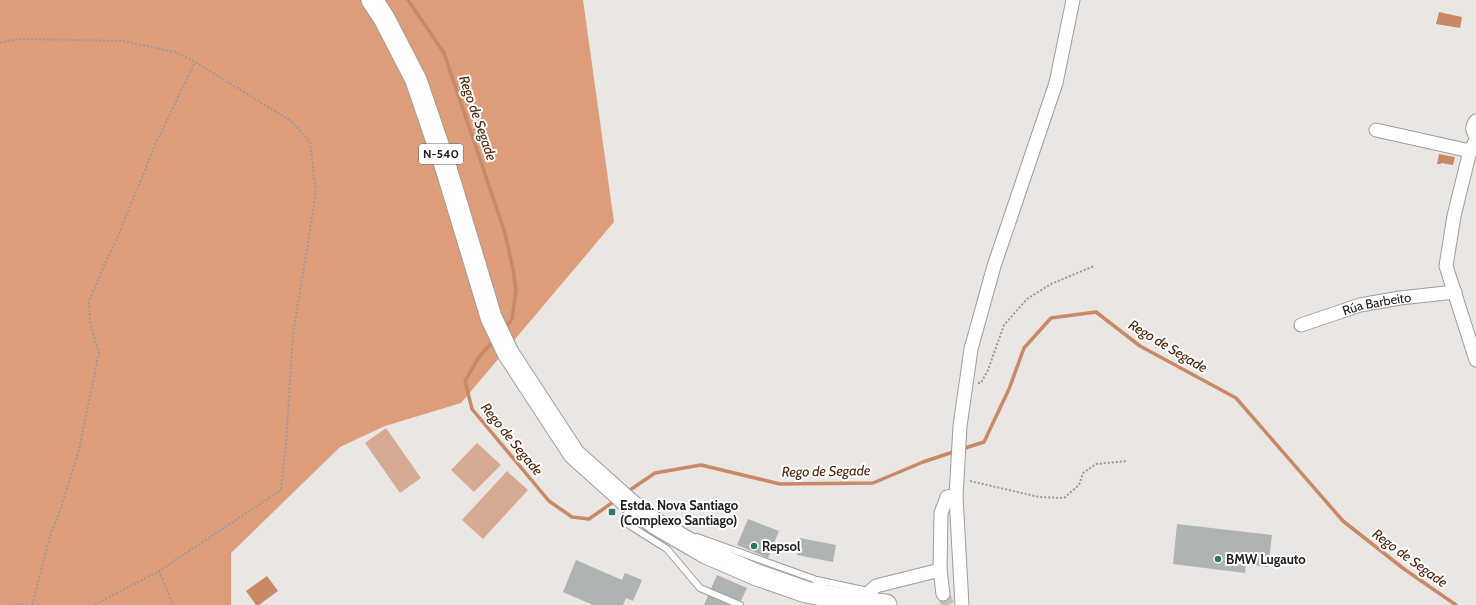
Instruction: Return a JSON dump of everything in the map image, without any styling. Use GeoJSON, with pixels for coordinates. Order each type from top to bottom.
{"type":"FeatureCollection","features":[{"type":"Feature","properties":{"kind":"highway","name":"N-540"},"geometry":{"type":"LineString","coordinates":[[372,0],[384,18],[416,80],[446,168],[491,317],[508,353],[574,454],[631,505],[656,524],[706,554],[757,575],[806,592],[886,605]]}},
{"type":"Feature","properties":{"kind":"street"},"geometry":{"type":"LineString","coordinates":[[962,605],[956,496],[960,426],[971,349],[994,266],[1056,83],[1073,0]]}},
{"type":"Feature","properties":{"kind":"street"},"geometry":{"type":"LineString","coordinates":[[1476,121],[1473,127],[1473,131],[1476,136]]}},
{"type":"Feature","properties":{"kind":"street"},"geometry":{"type":"LineString","coordinates":[[1376,130],[1473,146],[1454,216],[1446,266],[1476,360]]}},
{"type":"Feature","properties":{"kind":"street","name":"Rúa Barbeito"},"geometry":{"type":"LineString","coordinates":[[1301,325],[1360,305],[1400,298],[1455,292]]}},
{"type":"Feature","properties":{"kind":"street"},"geometry":{"type":"LineString","coordinates":[[943,594],[940,570],[941,513],[946,497],[956,496]]}},
{"type":"Feature","properties":{"kind":"street"},"geometry":{"type":"LineString","coordinates":[[850,599],[876,586],[940,570]]}},
{"type":"Feature","properties":{"kind":"lane"},"geometry":{"type":"LineString","coordinates":[[656,524],[684,533]]}},
{"type":"Feature","properties":{"kind":"lane"},"geometry":{"type":"LineString","coordinates":[[629,525],[667,549],[700,588],[740,605]]}},
{"type":"Feature","properties":{"kind":"lane"},"geometry":{"type":"LineString","coordinates":[[690,535],[725,546],[814,579],[850,599]]}},
{"type":"Feature","properties":{"kind":"lane"},"geometry":{"type":"LineString","coordinates":[[814,579],[850,599]]}},
{"type":"Feature","properties":{"kind":"path"},"geometry":{"type":"LineString","coordinates":[[0,43],[22,39],[123,41],[175,52],[196,62],[291,121],[310,142],[316,193],[293,334],[286,443],[281,490],[159,571],[94,605]]}},
{"type":"Feature","properties":{"kind":"path"},"geometry":{"type":"LineString","coordinates":[[32,605],[51,533],[59,514],[79,450],[99,352],[90,324],[89,302],[156,143],[196,62]]}},
{"type":"Feature","properties":{"kind":"path"},"geometry":{"type":"LineString","coordinates":[[965,386],[981,383],[988,370],[1004,325],[1027,299],[1051,284],[1094,266]]}},
{"type":"Feature","properties":{"kind":"path"},"geometry":{"type":"LineString","coordinates":[[957,479],[1039,497],[1064,498],[1079,486],[1083,473],[1096,464],[1126,461]]}},
{"type":"Feature","properties":{"kind":"path"},"geometry":{"type":"LineString","coordinates":[[159,571],[173,605]]}},
{"type":"Feature","properties":{"kind":"path"},"geometry":{"type":"LineString","coordinates":[[13,605],[23,605]]}},
{"type":"Feature","properties":{"kind":"shaded area"},"geometry":{"type":"Polygon","coordinates":[[[0,0],[583,0],[614,222],[461,403],[385,426],[340,447],[231,553],[231,605],[0,605],[0,0]]]}},
{"type":"Feature","properties":{"kind":"shaded area"},"geometry":{"type":"Polygon","coordinates":[[[1439,12],[1462,17],[1460,28],[1436,24],[1439,12]]]}},
{"type":"Feature","properties":{"kind":"shaded area"},"geometry":{"type":"Polygon","coordinates":[[[1439,154],[1455,157],[1453,165],[1441,163],[1437,164],[1439,154]]]}},
{"type":"Feature","properties":{"kind":"shaded area"},"geometry":{"type":"Polygon","coordinates":[[[386,428],[421,478],[400,493],[365,443],[386,428]]]}},
{"type":"Feature","properties":{"kind":"shaded area"},"geometry":{"type":"Polygon","coordinates":[[[477,443],[501,465],[474,492],[451,470],[477,443]]]}},
{"type":"Feature","properties":{"kind":"shaded area"},"geometry":{"type":"Polygon","coordinates":[[[507,471],[528,490],[483,539],[462,520],[507,471]]]}},
{"type":"Feature","properties":{"kind":"shaded area"},"geometry":{"type":"Polygon","coordinates":[[[267,576],[278,591],[259,605],[256,605],[246,591],[267,576]]]}},
{"type":"Feature","properties":{"kind":"building"},"geometry":{"type":"Polygon","coordinates":[[[748,519],[779,531],[768,558],[737,545],[748,519]]]}},
{"type":"Feature","properties":{"kind":"building"},"geometry":{"type":"Polygon","coordinates":[[[1177,524],[1272,535],[1268,567],[1246,564],[1245,573],[1173,564],[1177,524]]]}},
{"type":"Feature","properties":{"kind":"building"},"geometry":{"type":"Polygon","coordinates":[[[800,538],[836,545],[833,562],[797,555],[800,538]]]}},
{"type":"Feature","properties":{"kind":"building"},"geometry":{"type":"Polygon","coordinates":[[[576,560],[622,580],[625,573],[642,580],[633,601],[626,598],[623,605],[593,605],[563,592],[576,560]]]}},
{"type":"Feature","properties":{"kind":"building"},"geometry":{"type":"Polygon","coordinates":[[[717,575],[747,588],[739,605],[704,605],[717,575]]]}},
{"type":"Feature","properties":{"kind":"waterway","name":"Rego de Segade"},"geometry":{"type":"LineString","coordinates":[[408,0],[444,53],[505,233],[516,290],[512,319],[504,329]]}},
{"type":"Feature","properties":{"kind":"waterway","name":"Rego de Segade"},"geometry":{"type":"LineString","coordinates":[[962,449],[984,442],[1009,389],[1024,348],[1051,318],[1096,312],[1140,346],[1236,398],[1343,521],[1404,569],[1456,605]]}},
{"type":"Feature","properties":{"kind":"waterway","name":"Rego de Segade"},"geometry":{"type":"LineString","coordinates":[[495,339],[479,357],[465,381],[472,409],[549,501],[572,517],[589,519],[616,500]]}},
{"type":"Feature","properties":{"kind":"waterway","name":"Rego de Segade"},"geometry":{"type":"LineString","coordinates":[[627,492],[655,473],[701,465],[780,484],[873,483],[923,462],[956,451]]}},
{"type":"Feature","properties":{"kind":"tunnel"},"geometry":{"type":"LineString","coordinates":[[943,594],[948,605]]}},
{"type":"Feature","properties":{"kind":"place","name":"Estda. Nova Santiago (Complexo Santiago)"},"geometry":{"type":"Point","coordinates":[612,512]}},
{"type":"Feature","properties":{"kind":"place","name":"Repsol"},"geometry":{"type":"Point","coordinates":[754,546]}},
{"type":"Feature","properties":{"kind":"place","name":"BMW Lugauto"},"geometry":{"type":"Point","coordinates":[1218,559]}}]}
